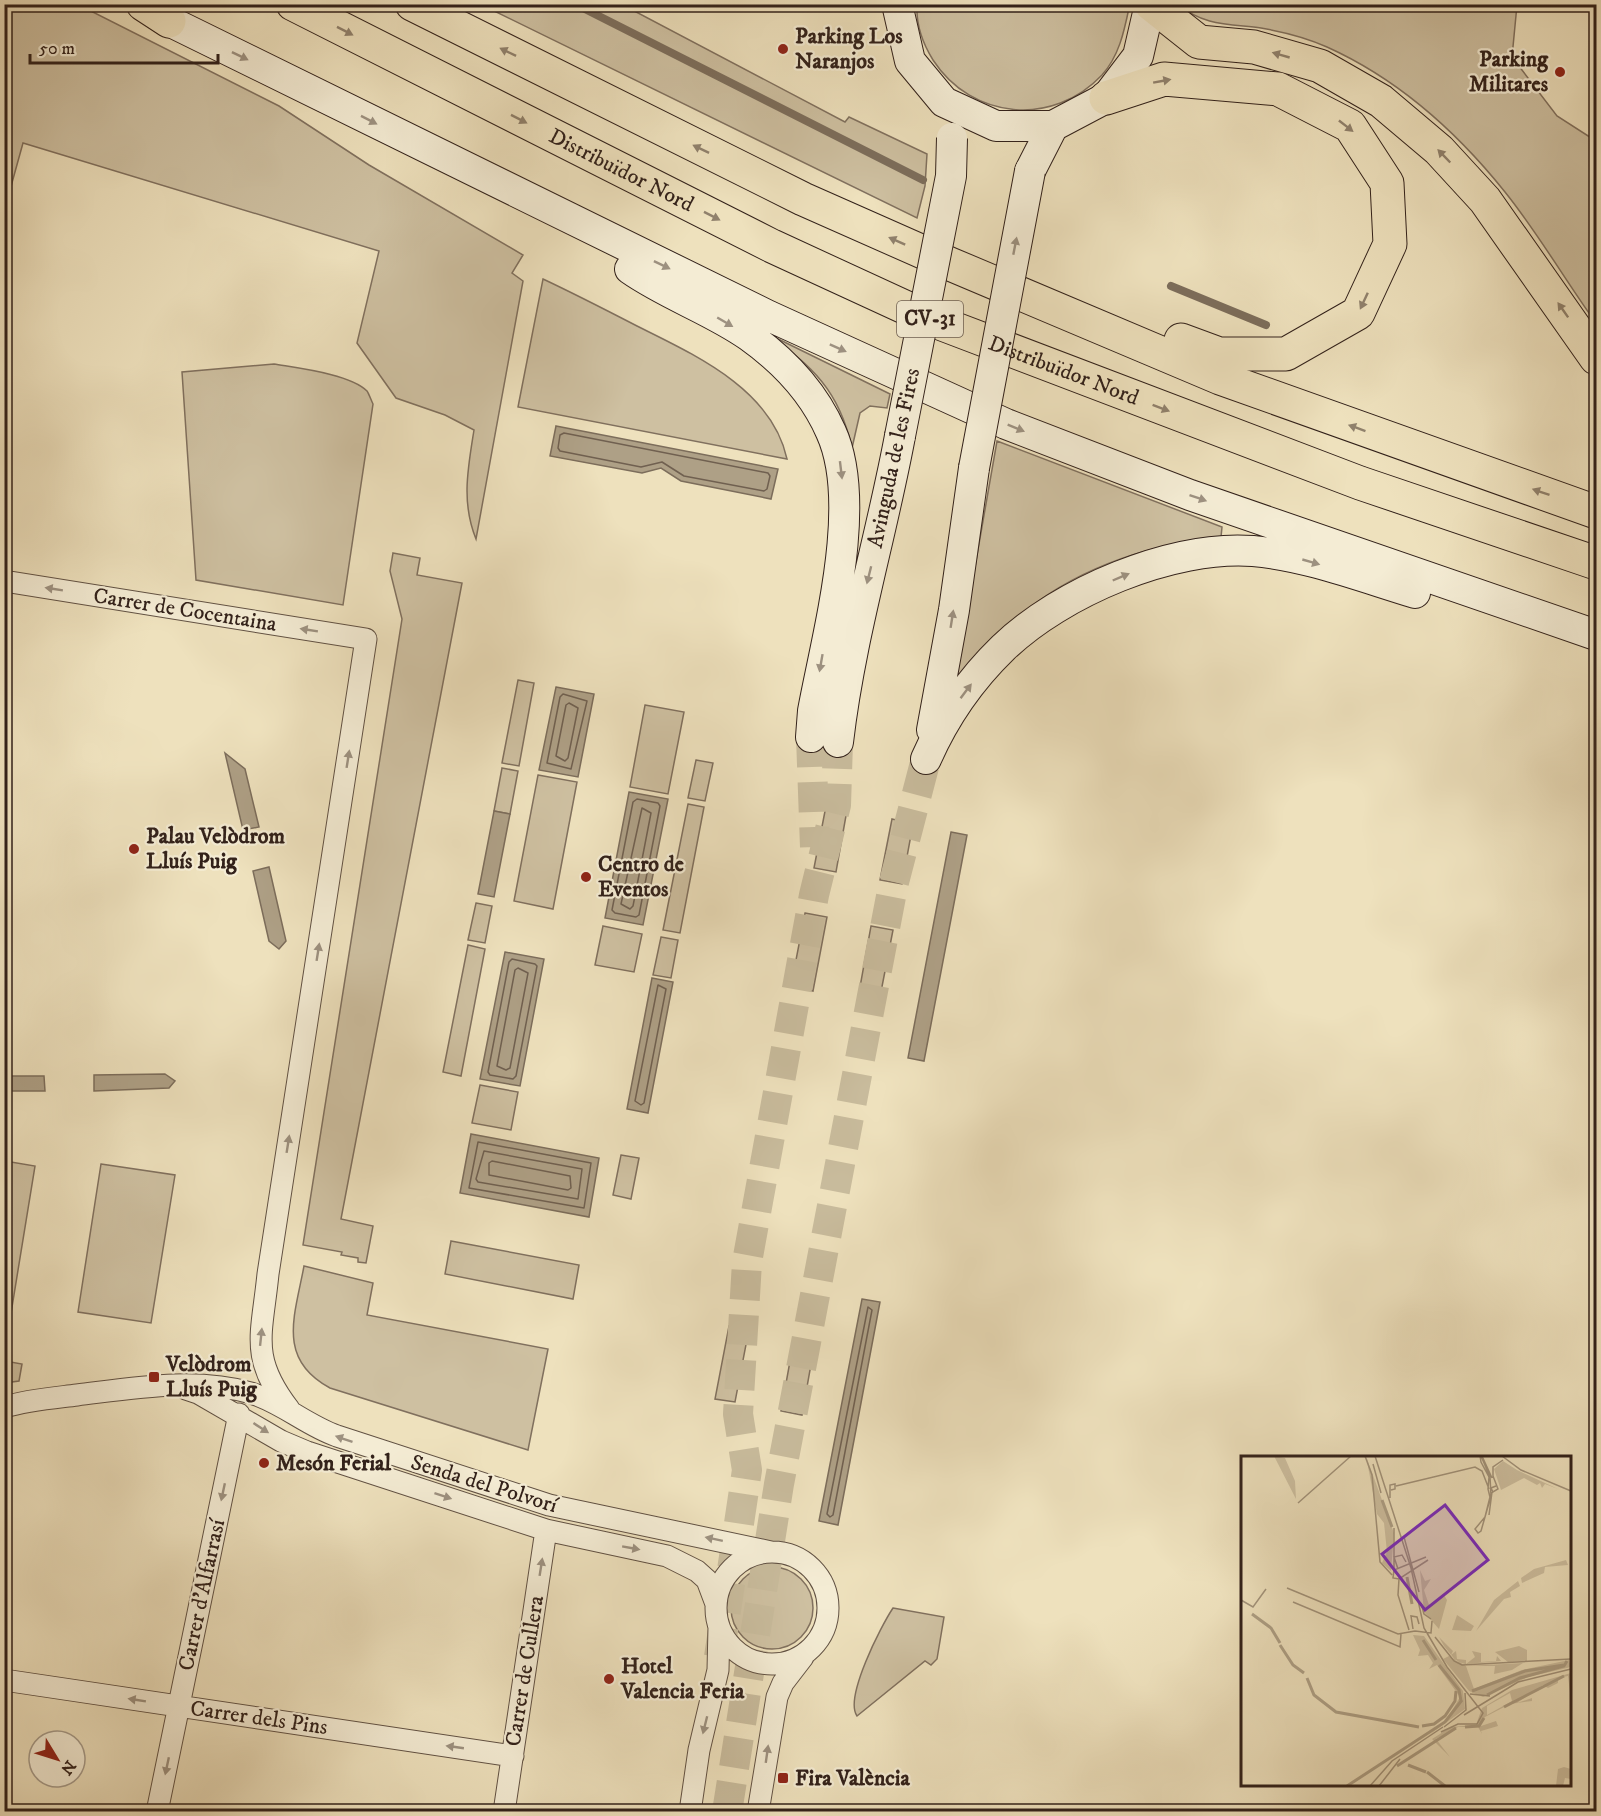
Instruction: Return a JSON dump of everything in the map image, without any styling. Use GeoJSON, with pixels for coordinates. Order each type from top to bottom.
{"type":"FeatureCollection","features":[{"type":"Feature","properties":{"kind":"highway","name":"Distribuïdor Nord"},"geometry":{"type":"LineString","coordinates":[[293,4],[772,246],[937,322],[1360,483],[1596,563]]}},
{"type":"Feature","properties":{"kind":"highway","name":"CV-31"},"geometry":{"type":"LineString","coordinates":[[411,4],[803,199],[950,264],[1220,378],[1596,512]]}},
{"type":"Feature","properties":{"kind":"highway"},"geometry":{"type":"LineString","coordinates":[[1150,4],[1200,42],[1254,47],[1320,66],[1381,101],[1439,150],[1485,200],[1596,358]]}},
{"type":"Feature","properties":{"kind":"highway"},"geometry":{"type":"LineString","coordinates":[[950,264],[1077,302],[1219,354],[1286,354],[1358,313],[1390,244],[1387,183],[1350,126],[1278,89],[1164,79],[1106,98]]}},
{"type":"Feature","properties":{"kind":"main road"},"geometry":{"type":"LineString","coordinates":[[897,4],[910,61],[944,102],[996,126],[1053,126],[1106,98],[1138,56],[1150,4]]}},
{"type":"Feature","properties":{"kind":"main road"},"geometry":{"type":"LineString","coordinates":[[156,13],[552,212],[769,316],[1006,424],[1190,495],[1595,635]]}},
{"type":"Feature","properties":{"kind":"main road","name":"Avinguda de les Fires"},"geometry":{"type":"LineString","coordinates":[[552,212],[640,276],[728,323],[770,353],[804,386],[832,434],[842,483],[843,534],[813,711],[825,740],[886,508],[951,176],[952,138],[944,102]]}},
{"type":"Feature","properties":{"kind":"main road"},"geometry":{"type":"LineString","coordinates":[[1053,126],[1030,171],[974,468],[942,683],[926,759],[961,697],[1004,647],[1028,627],[1097,587],[1145,567],[1170,560],[1249,551],[1273,554],[1490,614],[1595,635]]}},
{"type":"Feature","properties":{"kind":"street","name":"Carrer de Cocentaina"},"geometry":{"type":"LineString","coordinates":[[4,582],[366,639],[268,1274],[260,1351],[264,1370],[273,1388],[289,1409]]}},
{"type":"Feature","properties":{"kind":"street","name":"Senda del Polvorí"},"geometry":{"type":"LineString","coordinates":[[4,1407],[17,1403],[171,1386],[202,1384],[222,1387],[266,1398],[289,1409],[317,1429],[549,1505],[771,1552]]}},
{"type":"Feature","properties":{"kind":"street","name":"Senda del Polvorí"},"geometry":{"type":"LineString","coordinates":[[171,1386],[198,1393],[239,1414],[281,1441],[307,1452],[546,1530],[667,1556],[698,1571],[707,1581],[716,1604]]}},
{"type":"Feature","properties":{"kind":"street","name":"Carrer d'Alfarrasí"},"geometry":{"type":"LineString","coordinates":[[157,1812],[239,1414]]}},
{"type":"Feature","properties":{"kind":"street","name":"Carrer de Cullera"},"geometry":{"type":"LineString","coordinates":[[504,1812],[546,1530]]}},
{"type":"Feature","properties":{"kind":"street"},"geometry":{"type":"LineString","coordinates":[[690,1812],[699,1750],[718,1670],[719,1626],[716,1604],[721,1586],[734,1567],[755,1554],[771,1552],[784,1553],[805,1562],[823,1583],[827,1598],[827,1620],[821,1636],[783,1683],[777,1697],[758,1812]]}},
{"type":"Feature","properties":{"kind":"street"},"geometry":{"type":"LineString","coordinates":[[719,1626],[726,1642],[737,1652],[762,1664],[788,1662],[811,1649]]}},
{"type":"Feature","properties":{"kind":"street","name":"Carrer dels Pins"},"geometry":{"type":"LineString","coordinates":[[4,1680],[513,1756]]}},
{"type":"Feature","properties":{"kind":"shaded area"},"geometry":{"type":"Polygon","coordinates":[[[5,4],[79,5],[279,106],[369,165],[523,255],[512,273],[523,281],[476,539],[471,525],[467,498],[474,430],[445,415],[396,398],[357,343],[379,251],[23,143],[5,208],[5,4]]]}},
{"type":"Feature","properties":{"kind":"shaded area"},"geometry":{"type":"Polygon","coordinates":[[[1128,4],[1129,8],[1117,52],[1102,75],[1082,92],[1060,103],[1037,109],[1014,110],[991,105],[969,95],[949,80],[926,47],[919,27],[917,5],[1128,4]]]}},
{"type":"Feature","properties":{"kind":"shaded area"},"geometry":{"type":"Polygon","coordinates":[[[482,5],[623,5],[845,122],[849,117],[927,154],[925,186],[917,218],[482,5]]]}},
{"type":"Feature","properties":{"kind":"shaded area"},"geometry":{"type":"Polygon","coordinates":[[[1180,5],[1517,5],[1512,57],[1557,116],[1596,141],[1596,323],[1505,192],[1446,128],[1402,91],[1353,60],[1319,43],[1278,31],[1218,23],[1198,17],[1180,5]]]}},
{"type":"Feature","properties":{"kind":"shaded area"},"geometry":{"type":"Polygon","coordinates":[[[543,279],[683,349],[728,377],[765,413],[779,434],[787,459],[518,407],[543,279]]]}},
{"type":"Feature","properties":{"kind":"shaded area"},"geometry":{"type":"Polygon","coordinates":[[[766,333],[890,394],[887,408],[870,406],[860,413],[852,448],[840,410],[822,382],[797,357],[766,333]]]}},
{"type":"Feature","properties":{"kind":"shaded area"},"geometry":{"type":"Polygon","coordinates":[[[274,364],[349,380],[367,391],[373,404],[343,605],[196,580],[182,372],[274,364]]]}},
{"type":"Feature","properties":{"kind":"shaded area"},"geometry":{"type":"Polygon","coordinates":[[[997,441],[1222,527],[1221,537],[1164,546],[1084,574],[1035,604],[990,643],[955,681],[997,441]]]}},
{"type":"Feature","properties":{"kind":"shaded area"},"geometry":{"type":"Polygon","coordinates":[[[393,553],[420,558],[417,575],[462,583],[341,1219],[373,1226],[366,1263],[358,1262],[358,1258],[341,1255],[342,1252],[303,1245],[402,619],[390,571],[393,553]]]}},
{"type":"Feature","properties":{"kind":"shaded area"},"geometry":{"type":"Polygon","coordinates":[[[518,680],[534,683],[519,766],[502,763],[518,680]]]}},
{"type":"Feature","properties":{"kind":"shaded area"},"geometry":{"type":"Polygon","coordinates":[[[645,705],[684,712],[668,794],[630,787],[645,705]]]}},
{"type":"Feature","properties":{"kind":"shaded area"},"geometry":{"type":"Polygon","coordinates":[[[696,760],[713,763],[705,801],[688,798],[696,760]]]}},
{"type":"Feature","properties":{"kind":"shaded area"},"geometry":{"type":"Polygon","coordinates":[[[502,768],[518,771],[510,814],[494,811],[502,768]]]}},
{"type":"Feature","properties":{"kind":"shaded area"},"geometry":{"type":"Polygon","coordinates":[[[538,775],[577,782],[553,909],[514,901],[538,775]]]}},
{"type":"Feature","properties":{"kind":"shaded area"},"geometry":{"type":"Polygon","coordinates":[[[688,804],[704,807],[680,933],[663,930],[688,804]]]}},
{"type":"Feature","properties":{"kind":"shaded area"},"geometry":{"type":"Polygon","coordinates":[[[826,806],[847,810],[836,872],[814,868],[826,806]]]}},
{"type":"Feature","properties":{"kind":"shaded area"},"geometry":{"type":"Polygon","coordinates":[[[892,819],[913,824],[902,884],[880,880],[892,819]]]}},
{"type":"Feature","properties":{"kind":"shaded area"},"geometry":{"type":"Polygon","coordinates":[[[476,903],[492,906],[485,943],[468,940],[476,903]]]}},
{"type":"Feature","properties":{"kind":"shaded area"},"geometry":{"type":"Polygon","coordinates":[[[805,913],[827,917],[813,991],[791,986],[805,913]]]}},
{"type":"Feature","properties":{"kind":"shaded area"},"geometry":{"type":"Polygon","coordinates":[[[603,926],[642,934],[634,972],[595,965],[603,926]]]}},
{"type":"Feature","properties":{"kind":"shaded area"},"geometry":{"type":"Polygon","coordinates":[[[871,926],[893,930],[879,1002],[858,998],[871,926]]]}},
{"type":"Feature","properties":{"kind":"shaded area"},"geometry":{"type":"Polygon","coordinates":[[[661,937],[678,940],[671,978],[653,975],[661,937]]]}},
{"type":"Feature","properties":{"kind":"shaded area"},"geometry":{"type":"Polygon","coordinates":[[[468,945],[485,949],[461,1076],[443,1072],[468,945]]]}},
{"type":"Feature","properties":{"kind":"shaded area"},"geometry":{"type":"Polygon","coordinates":[[[480,1085],[518,1092],[511,1130],[472,1123],[480,1085]]]}},
{"type":"Feature","properties":{"kind":"shaded area"},"geometry":{"type":"Polygon","coordinates":[[[621,1155],[639,1158],[631,1199],[613,1195],[621,1155]]]}},
{"type":"Feature","properties":{"kind":"shaded area"},"geometry":{"type":"Polygon","coordinates":[[[5,1161],[35,1166],[4,1350],[5,1161]]]}},
{"type":"Feature","properties":{"kind":"shaded area"},"geometry":{"type":"Polygon","coordinates":[[[101,1164],[175,1175],[151,1323],[78,1312],[101,1164]]]}},
{"type":"Feature","properties":{"kind":"shaded area"},"geometry":{"type":"Polygon","coordinates":[[[451,1241],[579,1265],[573,1299],[445,1274],[451,1241]]]}},
{"type":"Feature","properties":{"kind":"shaded area"},"geometry":{"type":"Polygon","coordinates":[[[304,1266],[373,1283],[367,1315],[548,1349],[528,1450],[330,1388],[313,1376],[302,1364],[293,1334],[304,1266]]]}},
{"type":"Feature","properties":{"kind":"shaded area"},"geometry":{"type":"Polygon","coordinates":[[[729,1326],[749,1329],[735,1402],[715,1399],[729,1326]]]}},
{"type":"Feature","properties":{"kind":"shaded area"},"geometry":{"type":"Polygon","coordinates":[[[794,1339],[815,1342],[802,1415],[781,1411],[794,1339]]]}},
{"type":"Feature","properties":{"kind":"shaded area"},"geometry":{"type":"Polygon","coordinates":[[[5,1361],[22,1364],[19,1381],[5,1383],[5,1361]]]}},
{"type":"Feature","properties":{"kind":"shaded area"},"geometry":{"type":"Polygon","coordinates":[[[772,1567],[788,1570],[801,1579],[810,1592],[813,1608],[810,1624],[801,1637],[788,1646],[772,1649],[756,1646],[743,1637],[734,1624],[731,1608],[734,1592],[743,1579],[756,1570],[772,1567]]]}},
{"type":"Feature","properties":{"kind":"shaded area"},"geometry":{"type":"Polygon","coordinates":[[[893,1608],[944,1617],[937,1659],[931,1665],[925,1661],[857,1716],[854,1707],[855,1694],[860,1679],[873,1645],[893,1608]]]}},
{"type":"Feature","properties":{"kind":"water"},"geometry":{"type":"Polygon","coordinates":[[[556,426],[778,469],[771,499],[681,481],[661,468],[642,473],[550,456],[556,426]]]}},
{"type":"Feature","properties":{"kind":"water"},"geometry":{"type":"Polygon","coordinates":[[[556,687],[594,694],[578,777],[539,770],[556,687]]]}},
{"type":"Feature","properties":{"kind":"water"},"geometry":{"type":"Polygon","coordinates":[[[225,753],[245,769],[259,827],[243,830],[225,753]]]}},
{"type":"Feature","properties":{"kind":"water"},"geometry":{"type":"Polygon","coordinates":[[[629,792],[668,799],[643,925],[605,918],[629,792]]]}},
{"type":"Feature","properties":{"kind":"water"},"geometry":{"type":"Polygon","coordinates":[[[494,811],[510,814],[494,897],[478,894],[494,811]]]}},
{"type":"Feature","properties":{"kind":"water"},"geometry":{"type":"Polygon","coordinates":[[[951,832],[967,835],[924,1061],[908,1058],[951,832]]]}},
{"type":"Feature","properties":{"kind":"water"},"geometry":{"type":"Polygon","coordinates":[[[269,867],[286,941],[279,949],[269,941],[253,871],[269,867]]]}},
{"type":"Feature","properties":{"kind":"water"},"geometry":{"type":"Polygon","coordinates":[[[505,952],[544,959],[520,1086],[480,1079],[505,952]]]}},
{"type":"Feature","properties":{"kind":"water"},"geometry":{"type":"Polygon","coordinates":[[[652,978],[673,982],[648,1113],[627,1109],[652,978]]]}},
{"type":"Feature","properties":{"kind":"water"},"geometry":{"type":"Polygon","coordinates":[[[165,1074],[175,1081],[169,1088],[94,1091],[94,1075],[165,1074]]]}},
{"type":"Feature","properties":{"kind":"water"},"geometry":{"type":"Polygon","coordinates":[[[4,1076],[44,1076],[45,1091],[5,1091],[4,1076]]]}},
{"type":"Feature","properties":{"kind":"water"},"geometry":{"type":"Polygon","coordinates":[[[471,1134],[599,1158],[589,1217],[460,1193],[471,1134]]]}},
{"type":"Feature","properties":{"kind":"water"},"geometry":{"type":"Polygon","coordinates":[[[862,1299],[880,1302],[838,1525],[819,1521],[862,1299]]]}},
{"type":"Feature","properties":{"kind":"waterway"},"geometry":{"type":"LineString","coordinates":[[575,4],[923,180]]}},
{"type":"Feature","properties":{"kind":"waterway"},"geometry":{"type":"LineString","coordinates":[[1171,286],[1266,325]]}},
{"type":"Feature","properties":{"kind":"tunnel"},"geometry":{"type":"LineString","coordinates":[[811,737],[815,847]]}},
{"type":"Feature","properties":{"kind":"tunnel"},"geometry":{"type":"LineString","coordinates":[[719,1657],[747,1470],[738,1414],[747,1262],[814,895],[836,805],[838,742]]}},
{"type":"Feature","properties":{"kind":"tunnel"},"geometry":{"type":"LineString","coordinates":[[727,1812],[779,1484],[893,886],[926,759]]}},
{"type":"Feature","properties":{"kind":"place","name":"Parking Los Naranjos"},"geometry":{"type":"Point","coordinates":[783,49]}},
{"type":"Feature","properties":{"kind":"place","name":"Parking Militares"},"geometry":{"type":"Point","coordinates":[1560,72]}},
{"type":"Feature","properties":{"kind":"place","name":"Palau Velòdrom Lluís Puig"},"geometry":{"type":"Point","coordinates":[134,849]}},
{"type":"Feature","properties":{"kind":"place","name":"Centro de Eventos"},"geometry":{"type":"Point","coordinates":[586,877]}},
{"type":"Feature","properties":{"kind":"place","name":"Velòdrom Lluís Puig"},"geometry":{"type":"Point","coordinates":[154,1377]}},
{"type":"Feature","properties":{"kind":"place","name":"Mesón Ferial"},"geometry":{"type":"Point","coordinates":[264,1463]}},
{"type":"Feature","properties":{"kind":"place","name":"Hotel Valencia Feria"},"geometry":{"type":"Point","coordinates":[609,1679]}},
{"type":"Feature","properties":{"kind":"place","name":"Fira València"},"geometry":{"type":"Point","coordinates":[783,1778]}}]}
